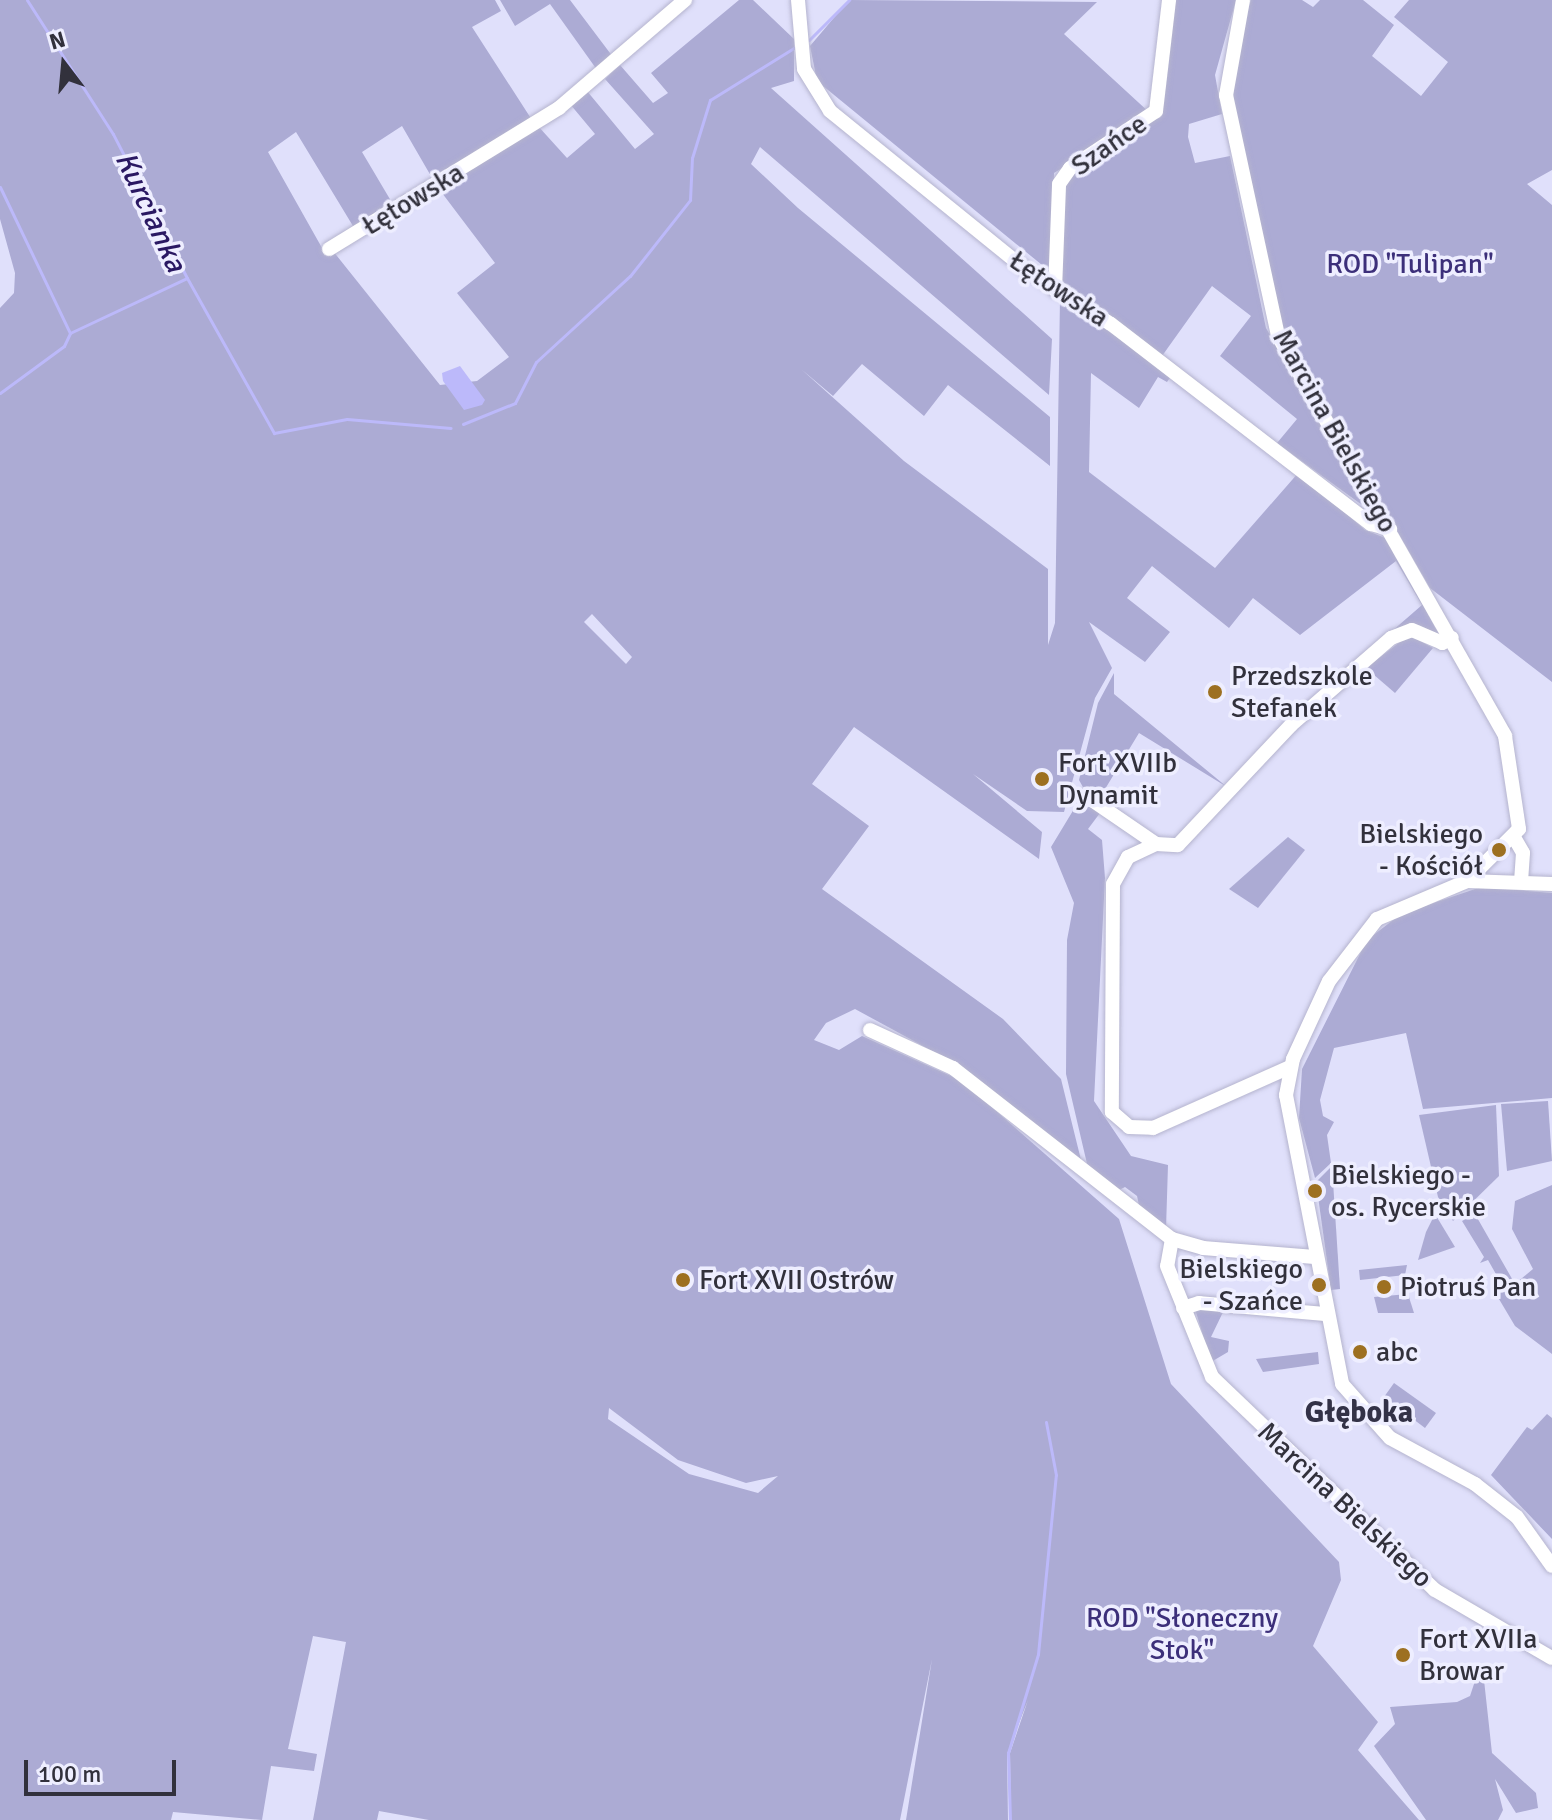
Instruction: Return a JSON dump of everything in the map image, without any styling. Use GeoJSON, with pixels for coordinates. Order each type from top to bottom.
{"type":"FeatureCollection","features":[{"type":"Feature","properties":{"kind":"street","name":"Łętowska"},"geometry":{"type":"LineString","coordinates":[[329,249],[559,108],[685,0]]}},
{"type":"Feature","properties":{"kind":"street","name":"Łętowska"},"geometry":{"type":"LineString","coordinates":[[798,0],[810,88],[1055,290],[1242,421],[1371,524],[1390,529]]}},
{"type":"Feature","properties":{"kind":"street","name":"Szańce"},"geometry":{"type":"LineString","coordinates":[[1055,290],[1059,184],[1070,168],[1156,111],[1169,0]]}},
{"type":"Feature","properties":{"kind":"street","name":"Marcina Bielskiego"},"geometry":{"type":"LineString","coordinates":[[1243,0],[1226,95],[1273,319],[1505,736],[1515,839],[1523,853],[1521,880]]}},
{"type":"Feature","properties":{"kind":"street"},"geometry":{"type":"LineString","coordinates":[[1290,1067],[1264,1074],[1153,1128],[1129,1127],[1109,1106],[1113,884],[1128,857],[1156,844],[1184,841],[1291,725],[1391,638],[1412,630],[1442,643],[1452,638]]}},
{"type":"Feature","properties":{"kind":"street"},"geometry":{"type":"LineString","coordinates":[[1086,796],[1156,844]]}},
{"type":"Feature","properties":{"kind":"street"},"geometry":{"type":"LineString","coordinates":[[1467,881],[1515,839]]}},
{"type":"Feature","properties":{"kind":"street"},"geometry":{"type":"LineString","coordinates":[[1491,857],[1500,878]]}},
{"type":"Feature","properties":{"kind":"street"},"geometry":{"type":"LineString","coordinates":[[1552,884],[1500,878],[1467,881],[1417,896],[1363,931],[1329,981],[1290,1067],[1287,1108],[1335,1366],[1364,1413],[1405,1449],[1490,1495],[1552,1566]]}},
{"type":"Feature","properties":{"kind":"street"},"geometry":{"type":"LineString","coordinates":[[870,1030],[953,1068],[1172,1239],[1203,1248],[1315,1257]]}},
{"type":"Feature","properties":{"kind":"street","name":"Marcina Bielskiego"},"geometry":{"type":"LineString","coordinates":[[1172,1239],[1167,1266],[1212,1377],[1307,1475],[1435,1590],[1552,1658]]}},
{"type":"Feature","properties":{"kind":"street"},"geometry":{"type":"LineString","coordinates":[[1183,1308],[1199,1303],[1324,1314]]}},
{"type":"Feature","properties":{"kind":"green space","name":"ROD \"Słoneczny Stok\""},"geometry":{"type":"Polygon","coordinates":[[[0,0],[495,0],[501,11],[472,27],[532,120],[435,183],[402,126],[362,152],[394,206],[356,231],[296,132],[268,152],[326,255],[333,251],[440,385],[477,381],[509,357],[457,293],[495,263],[439,189],[538,126],[567,158],[595,134],[570,104],[587,91],[635,149],[654,134],[605,79],[620,65],[653,103],[668,93],[651,73],[739,0],[753,0],[794,39],[794,81],[771,88],[1052,339],[1049,395],[760,147],[751,164],[798,208],[1050,417],[1050,466],[948,385],[924,416],[862,364],[833,396],[801,369],[904,461],[1048,569],[1048,645],[1055,623],[1060,298],[1172,375],[1167,382],[1158,377],[1139,408],[1091,373],[1089,472],[1215,568],[1299,472],[1365,530],[1388,539],[1439,635],[1419,625],[1391,632],[1422,605],[1396,561],[1300,635],[1253,598],[1229,628],[1152,566],[1127,598],[1170,632],[1145,662],[1089,622],[1112,668],[1095,698],[1064,812],[1027,811],[973,774],[1042,832],[1039,859],[854,727],[812,784],[869,826],[822,889],[1003,1019],[1061,1079],[1081,1160],[945,1058],[855,1009],[826,1023],[814,1040],[839,1050],[862,1036],[962,1081],[1119,1219],[1171,1384],[1339,1562],[1341,1580],[1313,1646],[1378,1722],[1358,1750],[1419,1820],[1011,1820],[1010,1753],[1028,1700],[1007,1754],[1008,1820],[906,1820],[932,1659],[900,1820],[429,1820],[379,1811],[377,1820],[313,1820],[346,1642],[313,1636],[288,1749],[317,1754],[314,1771],[271,1766],[262,1820],[173,1812],[171,1820],[0,1820],[0,308],[14,293],[15,273],[0,219],[0,0]],[[592,614],[584,622],[626,664],[632,657],[592,614]],[[609,1408],[608,1419],[689,1474],[758,1493],[778,1476],[746,1483],[678,1460],[609,1408]]]}},
{"type":"Feature","properties":{"kind":"green space"},"geometry":{"type":"Polygon","coordinates":[[[500,0],[570,0],[616,61],[600,74],[550,4],[515,26],[500,0]]]}},
{"type":"Feature","properties":{"kind":"green space"},"geometry":{"type":"Polygon","coordinates":[[[849,0],[1097,2],[1064,34],[1151,114],[1054,173],[1053,274],[817,81],[810,46],[849,0]]]}},
{"type":"Feature","properties":{"kind":"green space"},"geometry":{"type":"Polygon","coordinates":[[[1174,0],[1236,0],[1215,75],[1222,114],[1189,124],[1188,137],[1195,163],[1230,156],[1266,328],[1365,499],[1362,505],[1277,443],[1297,419],[1220,356],[1251,316],[1212,286],[1162,356],[1058,284],[1062,192],[1074,170],[1161,112],[1174,0]]]}},
{"type":"Feature","properties":{"kind":"green space","name":"ROD \"Tulipan\""},"geometry":{"type":"Polygon","coordinates":[[[1251,0],[1302,0],[1313,7],[1320,0],[1363,0],[1394,25],[1372,56],[1421,96],[1448,62],[1394,17],[1409,0],[1552,0],[1552,170],[1527,184],[1552,205],[1552,682],[1430,588],[1282,331],[1237,138],[1231,66],[1251,0]]]}},
{"type":"Feature","properties":{"kind":"green space"},"geometry":{"type":"Polygon","coordinates":[[[1409,635],[1433,648],[1395,693],[1366,668],[1409,635]]]}},
{"type":"Feature","properties":{"kind":"green space"},"geometry":{"type":"Polygon","coordinates":[[[1114,673],[1114,694],[1227,787],[1139,733],[1099,799],[1084,789],[1079,780],[1098,703],[1114,673]]]}},
{"type":"Feature","properties":{"kind":"green space"},"geometry":{"type":"Polygon","coordinates":[[[1088,803],[1100,813],[1088,829],[1102,840],[1105,878],[1094,1101],[1131,1156],[1168,1165],[1166,1229],[1140,1210],[1137,1196],[1125,1187],[1115,1192],[1088,1168],[1066,1074],[1067,940],[1074,903],[1051,847],[1074,809],[1088,803]]]}},
{"type":"Feature","properties":{"kind":"green space"},"geometry":{"type":"Polygon","coordinates":[[[1288,837],[1305,850],[1258,908],[1229,889],[1288,837]]]}},
{"type":"Feature","properties":{"kind":"green space"},"geometry":{"type":"Polygon","coordinates":[[[1481,887],[1552,893],[1552,1098],[1423,1109],[1406,1033],[1334,1048],[1320,1100],[1323,1116],[1334,1122],[1327,1135],[1331,1163],[1315,1178],[1299,1118],[1302,1069],[1367,940],[1401,914],[1481,887]]]}},
{"type":"Feature","properties":{"kind":"green space"},"geometry":{"type":"Polygon","coordinates":[[[1548,1101],[1552,1161],[1507,1171],[1501,1104],[1548,1101]]]}},
{"type":"Feature","properties":{"kind":"green space"},"geometry":{"type":"Polygon","coordinates":[[[1496,1105],[1499,1176],[1453,1221],[1438,1197],[1419,1115],[1496,1105]]]}},
{"type":"Feature","properties":{"kind":"green space"},"geometry":{"type":"Polygon","coordinates":[[[1332,1166],[1340,1289],[1331,1290],[1316,1182],[1332,1166]]]}},
{"type":"Feature","properties":{"kind":"green space"},"geometry":{"type":"Polygon","coordinates":[[[1552,1185],[1552,1354],[1515,1326],[1496,1294],[1501,1283],[1488,1260],[1480,1263],[1484,1257],[1462,1221],[1475,1214],[1515,1284],[1533,1269],[1512,1229],[1515,1201],[1552,1185]]]}},
{"type":"Feature","properties":{"kind":"green space"},"geometry":{"type":"Polygon","coordinates":[[[1435,1214],[1455,1247],[1418,1260],[1426,1232],[1435,1214]]]}},
{"type":"Feature","properties":{"kind":"green space"},"geometry":{"type":"Polygon","coordinates":[[[1407,1265],[1405,1275],[1360,1280],[1359,1270],[1407,1265]]]}},
{"type":"Feature","properties":{"kind":"green space"},"geometry":{"type":"Polygon","coordinates":[[[1408,1294],[1414,1313],[1378,1313],[1374,1297],[1408,1294]]]}},
{"type":"Feature","properties":{"kind":"green space"},"geometry":{"type":"Polygon","coordinates":[[[1195,1309],[1224,1310],[1211,1337],[1229,1341],[1228,1352],[1211,1362],[1195,1309]]]}},
{"type":"Feature","properties":{"kind":"green space"},"geometry":{"type":"Polygon","coordinates":[[[1318,1352],[1319,1364],[1263,1372],[1256,1359],[1318,1352]]]}},
{"type":"Feature","properties":{"kind":"green space"},"geometry":{"type":"Polygon","coordinates":[[[1394,1383],[1436,1413],[1425,1428],[1384,1397],[1394,1383]]]}},
{"type":"Feature","properties":{"kind":"green space"},"geometry":{"type":"Polygon","coordinates":[[[1547,1414],[1552,1418],[1552,1539],[1491,1475],[1527,1427],[1532,1430],[1547,1414]]]}},
{"type":"Feature","properties":{"kind":"green space"},"geometry":{"type":"Polygon","coordinates":[[[1477,1675],[1484,1680],[1492,1753],[1536,1793],[1538,1808],[1516,1813],[1495,1779],[1503,1810],[1498,1820],[1426,1820],[1374,1746],[1395,1724],[1390,1707],[1457,1702],[1470,1696],[1477,1675]]]}},
{"type":"Feature","properties":{"kind":"shaded area"},"geometry":{"type":"Polygon","coordinates":[[[460,366],[485,400],[482,405],[464,410],[443,381],[442,373],[460,366]]]}},
{"type":"Feature","properties":{"kind":"waterway","name":"Kurcianka"},"geometry":{"type":"LineString","coordinates":[[0,393],[64,346],[70,333],[187,278],[113,134],[27,0]]}},
{"type":"Feature","properties":{"kind":"waterway"},"geometry":{"type":"LineString","coordinates":[[809,40],[849,0]]}},
{"type":"Feature","properties":{"kind":"waterway"},"geometry":{"type":"LineString","coordinates":[[463,424],[515,403],[536,362],[630,276],[690,200],[692,158],[710,100],[794,48]]}},
{"type":"Feature","properties":{"kind":"waterway"},"geometry":{"type":"LineString","coordinates":[[0,187],[70,333]]}},
{"type":"Feature","properties":{"kind":"waterway"},"geometry":{"type":"LineString","coordinates":[[187,278],[274,433],[347,419],[451,428]]}},
{"type":"Feature","properties":{"kind":"waterway"},"geometry":{"type":"LineString","coordinates":[[1010,1820],[1008,1753],[1038,1654],[1056,1475],[1046,1422]]}},
{"type":"Feature","properties":{"kind":"place","name":"Przedszkole Stefanek"},"geometry":{"type":"Point","coordinates":[1215,692]}},
{"type":"Feature","properties":{"kind":"place","name":"Fort XVIIb Dynamit"},"geometry":{"type":"Point","coordinates":[1042,779]}},
{"type":"Feature","properties":{"kind":"place","name":"Bielskiego - Kościół"},"geometry":{"type":"Point","coordinates":[1499,850]}},
{"type":"Feature","properties":{"kind":"place","name":"Bielskiego - os. Rycerskie"},"geometry":{"type":"Point","coordinates":[1315,1191]}},
{"type":"Feature","properties":{"kind":"place","name":"Fort XVII Ostrów"},"geometry":{"type":"Point","coordinates":[683,1280]}},
{"type":"Feature","properties":{"kind":"place","name":"Bielskiego - Szańce"},"geometry":{"type":"Point","coordinates":[1319,1285]}},
{"type":"Feature","properties":{"kind":"place","name":"Piotruś Pan"},"geometry":{"type":"Point","coordinates":[1384,1287]}},
{"type":"Feature","properties":{"kind":"place","name":"abc"},"geometry":{"type":"Point","coordinates":[1360,1352]}},
{"type":"Feature","properties":{"kind":"place","name":"Fort XVIIa Browar"},"geometry":{"type":"Point","coordinates":[1403,1655]}},
{"type":"Feature","properties":{"kind":"district","name":"Głęboka"},"geometry":{"type":"Point","coordinates":[1359,1413]}}]}
